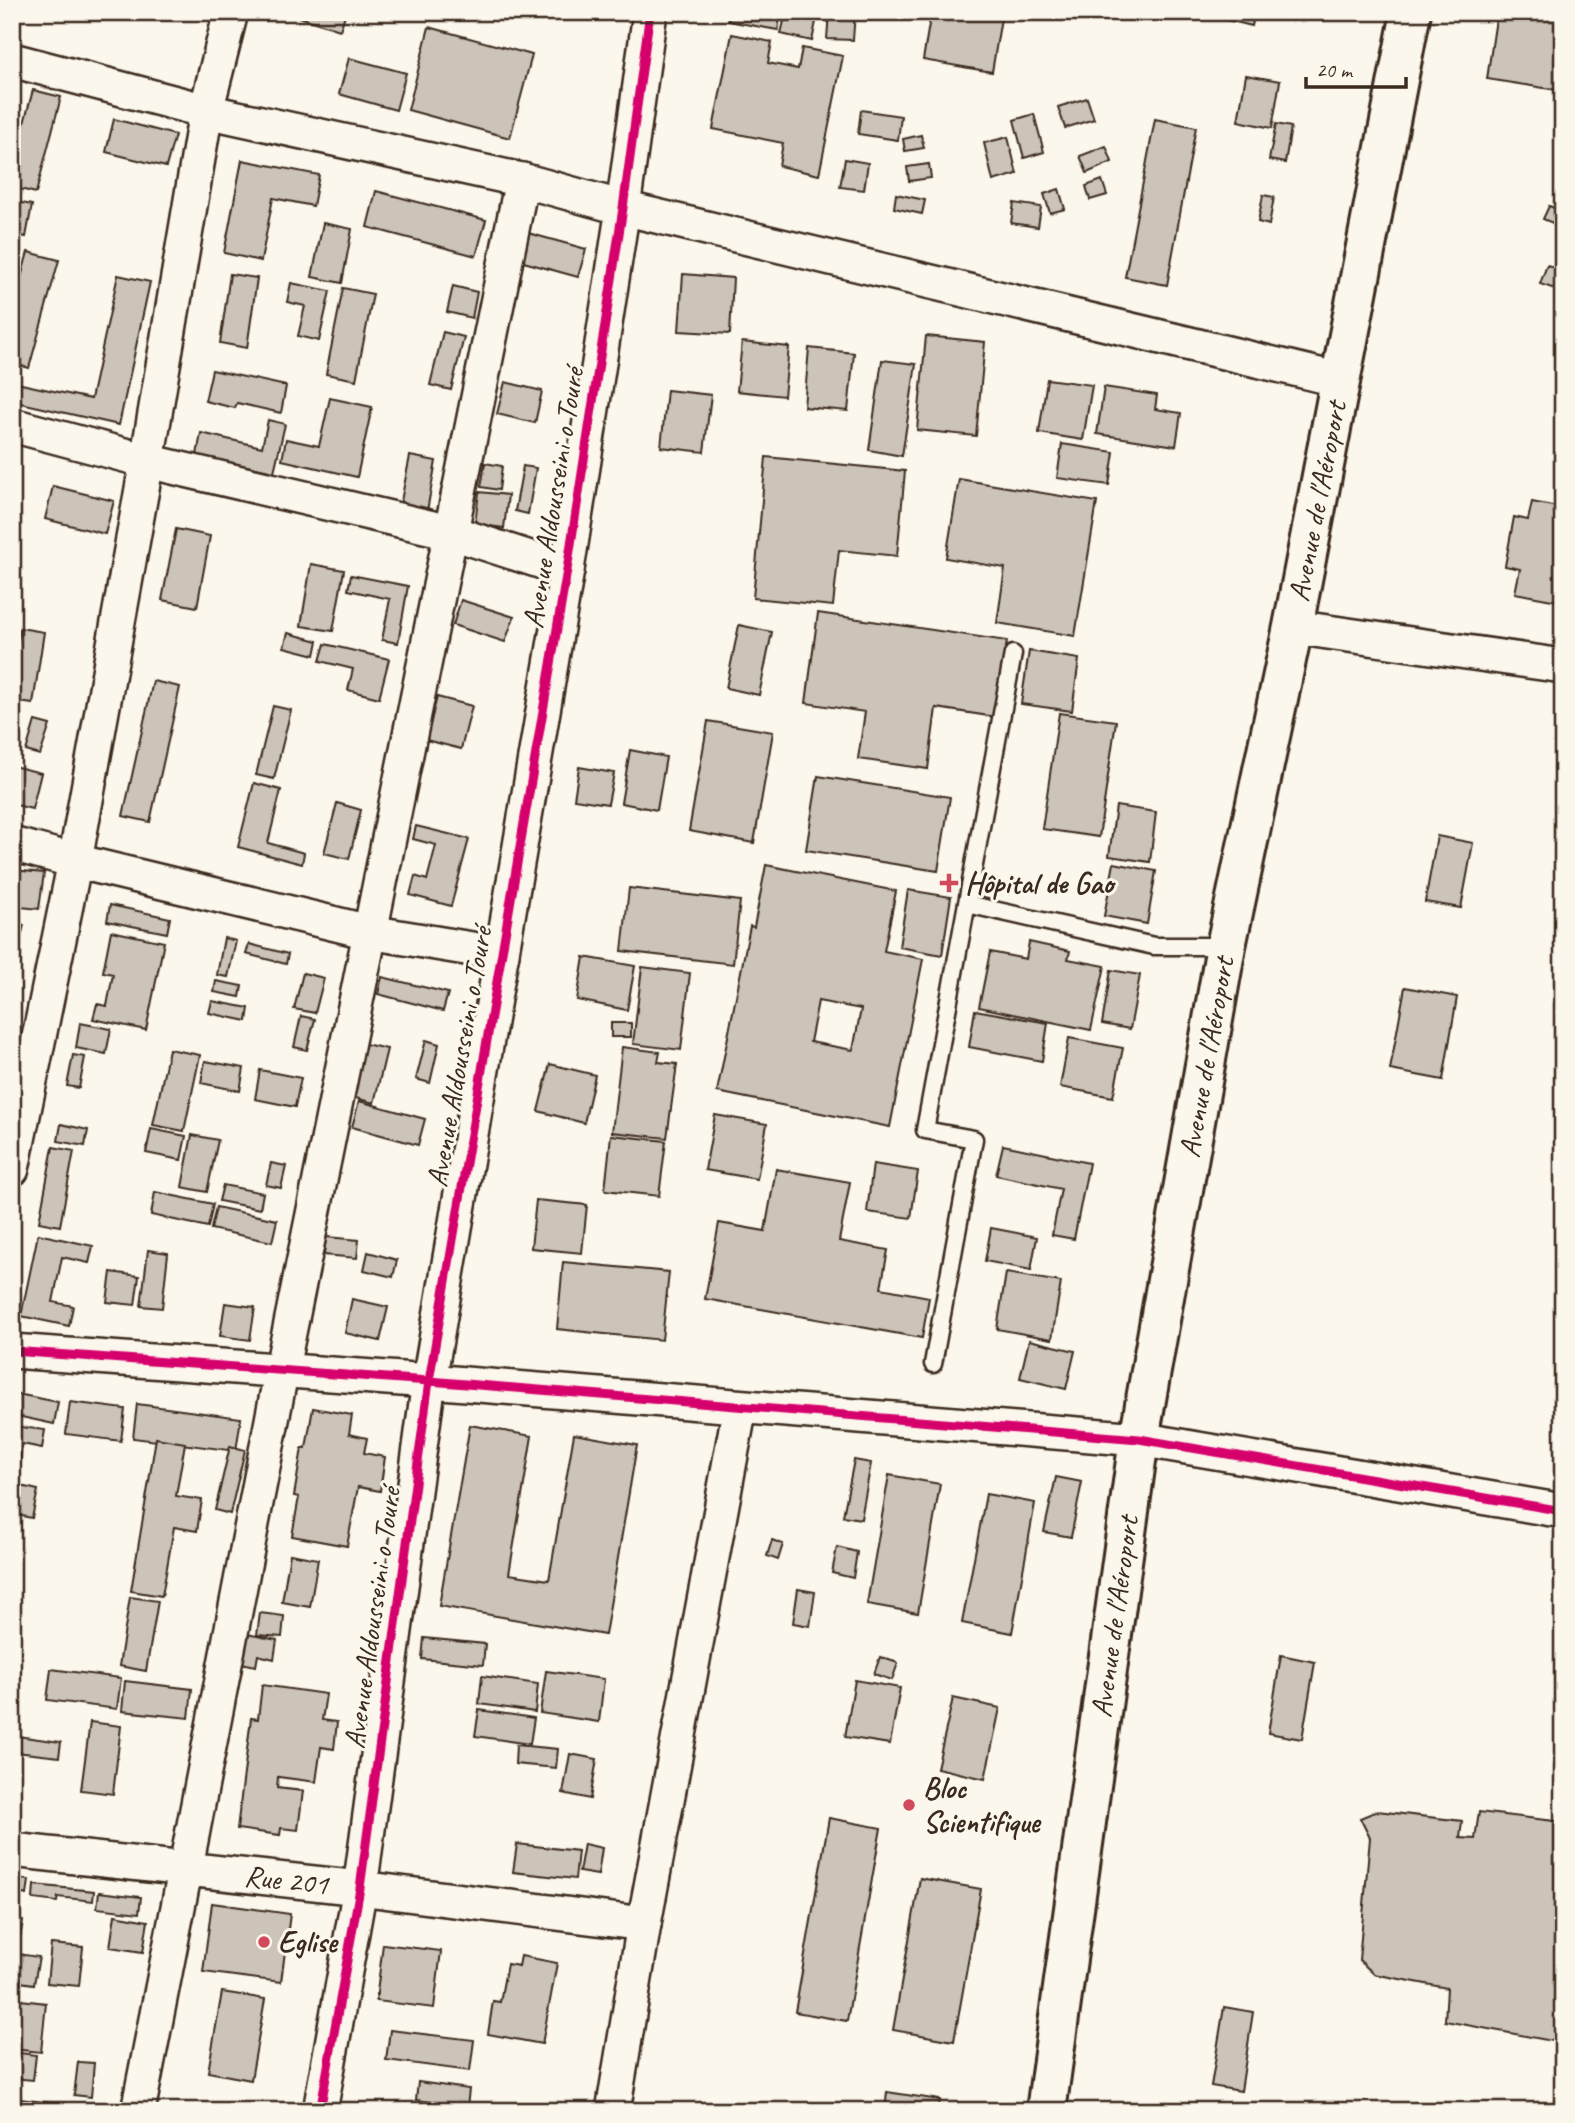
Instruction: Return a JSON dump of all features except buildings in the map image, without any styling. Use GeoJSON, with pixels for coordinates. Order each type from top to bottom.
{"type":"FeatureCollection","features":[{"type":"Feature","properties":{"kind":"main road","name":"Avenue de l'Aéroport"},"geometry":{"type":"LineString","coordinates":[[1046,2111],[1139,1439],[1226,946],[1293,627],[1411,12]]}},
{"type":"Feature","properties":{"kind":"street"},"geometry":{"type":"LineString","coordinates":[[12,1169],[75,861],[206,111],[232,12]]}},
{"type":"Feature","properties":{"kind":"street","name":"Avenue Aldousseini o Touré"},"geometry":{"type":"LineString","coordinates":[[320,2111],[360,1888],[429,1381],[567,570],[623,208],[650,12]]}},
{"type":"Feature","properties":{"kind":"street"},"geometry":{"type":"LineString","coordinates":[[12,60],[206,111],[522,180],[623,208],[1340,380]]}},
{"type":"Feature","properties":{"kind":"street"},"geometry":{"type":"LineString","coordinates":[[138,2111],[187,1870],[282,1369],[522,180]]}},
{"type":"Feature","properties":{"kind":"street"},"geometry":{"type":"LineString","coordinates":[[12,425],[450,532],[567,570]]}},
{"type":"Feature","properties":{"kind":"street"},"geometry":{"type":"LineString","coordinates":[[1293,627],[1563,666]]}},
{"type":"Feature","properties":{"kind":"street"},"geometry":{"type":"LineString","coordinates":[[12,844],[369,932],[502,954]]}},
{"type":"Feature","properties":{"kind":"street"},"geometry":{"type":"LineString","coordinates":[[12,1351],[282,1369],[1139,1439],[1563,1511]]}},
{"type":"Feature","properties":{"kind":"street"},"geometry":{"type":"LineString","coordinates":[[613,2111],[644,1924],[740,1407]]}},
{"type":"Feature","properties":{"kind":"street","name":"Rue 201"},"geometry":{"type":"LineString","coordinates":[[12,1850],[360,1888],[644,1924]]}},
{"type":"Feature","properties":{"kind":"lane"},"geometry":{"type":"LineString","coordinates":[[933,1364],[974,1139],[925,1130],[1013,654]]}},
{"type":"Feature","properties":{"kind":"lane"},"geometry":{"type":"LineString","coordinates":[[967,904],[1154,946],[1226,946]]}},
{"type":"Feature","properties":{"kind":"cycle path"},"geometry":{"type":"LineString","coordinates":[[320,2111],[360,1888],[429,1381],[567,570],[623,208],[650,12]]}},
{"type":"Feature","properties":{"kind":"cycle path"},"geometry":{"type":"LineString","coordinates":[[12,1351],[429,1381],[1139,1439],[1563,1511]]}},
{"type":"Feature","properties":{"kind":"place","name":"Hôpital de Gao"},"geometry":{"type":"Point","coordinates":[949,883]}},
{"type":"Feature","properties":{"kind":"place","name":"Bloc Scientifique"},"geometry":{"type":"Point","coordinates":[909,1805]}},
{"type":"Feature","properties":{"kind":"place","name":"Eglise"},"geometry":{"type":"Point","coordinates":[264,1942]}}]}
